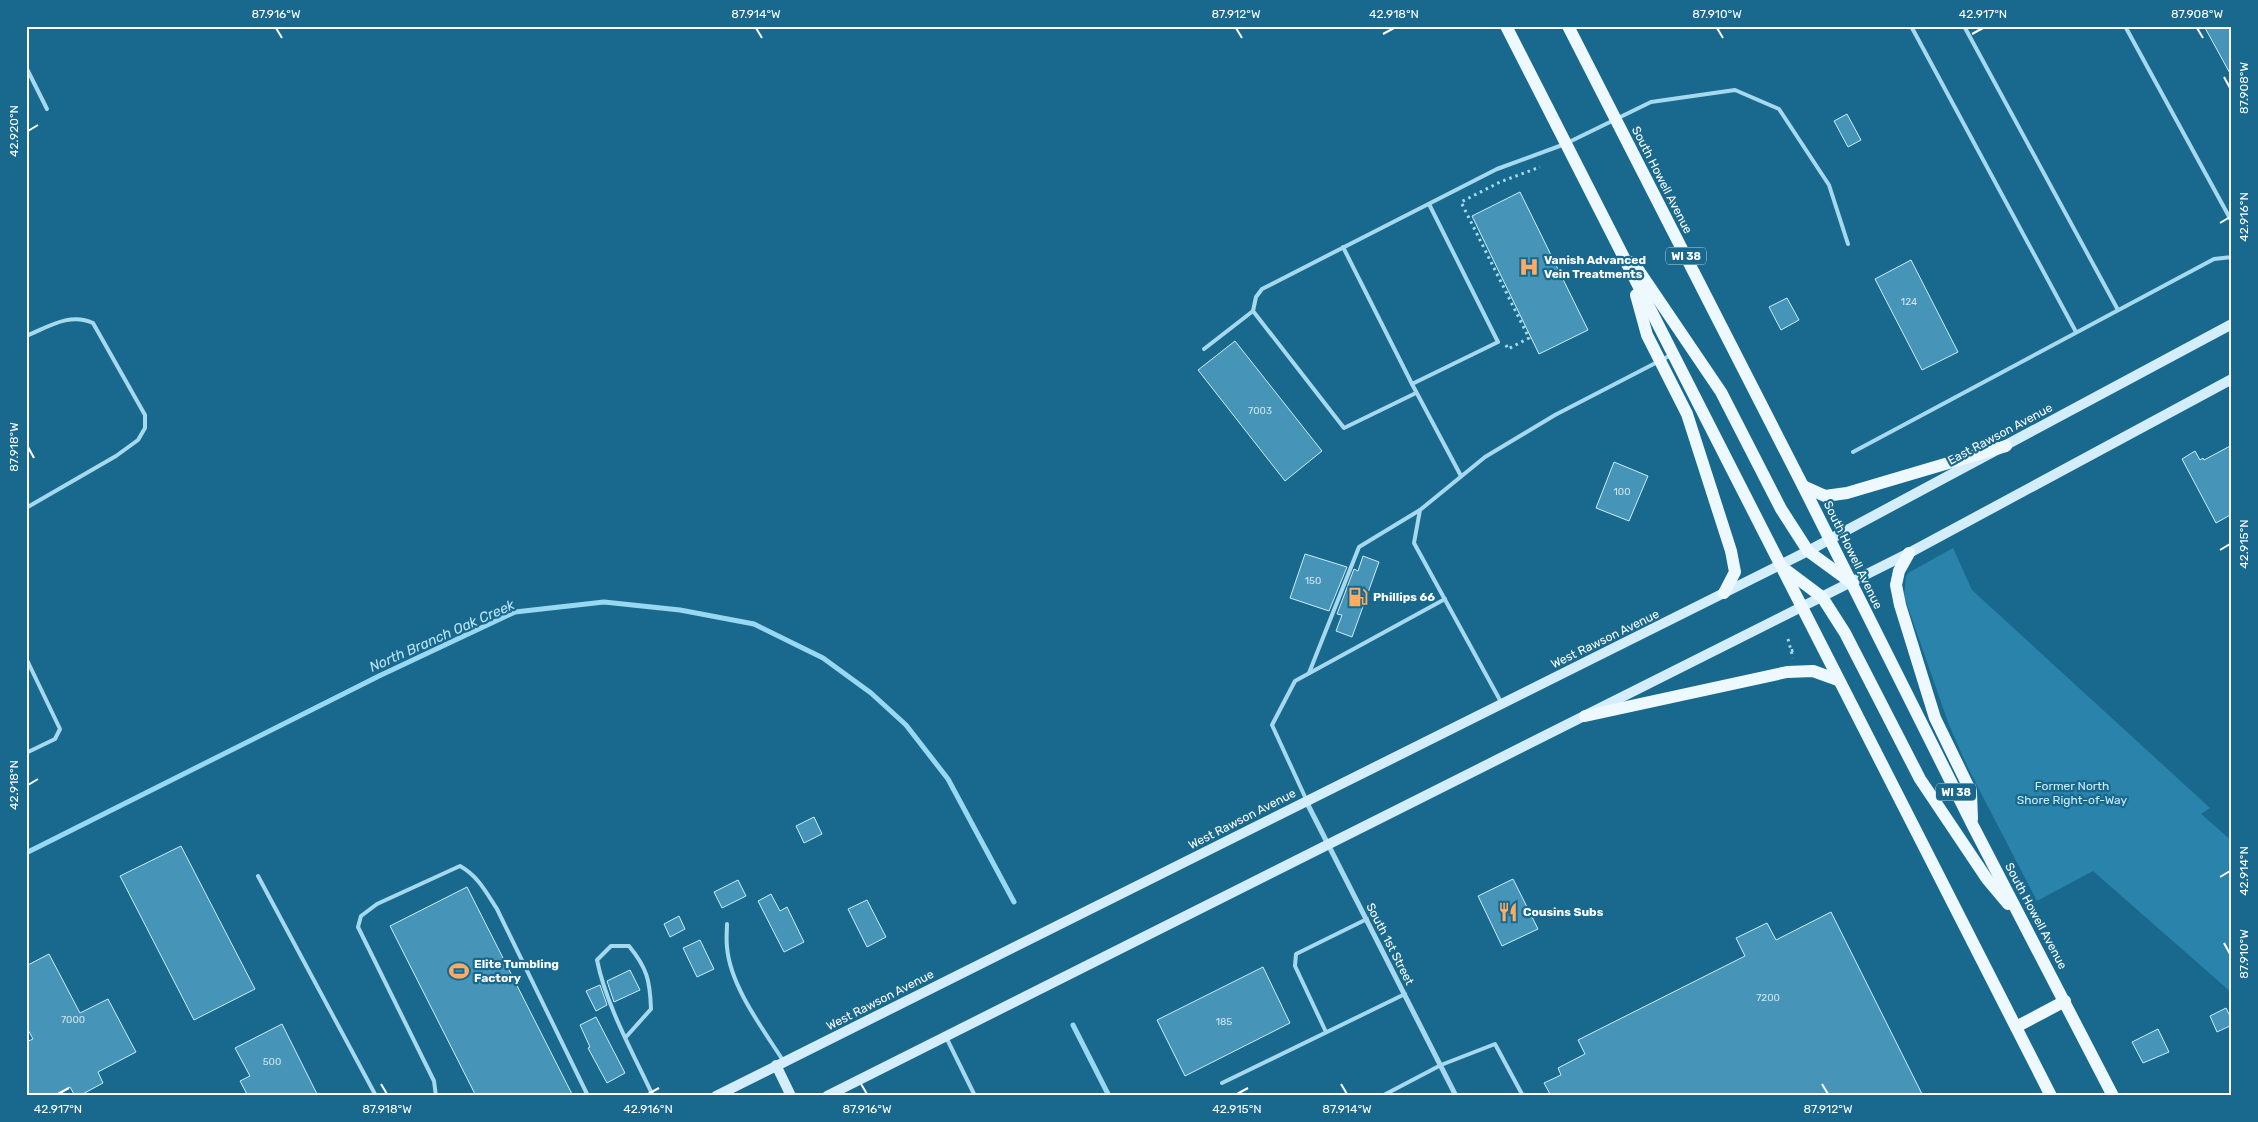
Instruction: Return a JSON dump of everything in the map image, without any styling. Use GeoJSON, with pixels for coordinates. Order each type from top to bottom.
{"type":"FeatureCollection","features":[{"type":"Feature","properties":{"kind":"main road"},"geometry":{"type":"LineString","coordinates":[[1506,26],[2051,1096]]}},
{"type":"Feature","properties":{"kind":"main road","name":"South Howell Avenue"},"geometry":{"type":"LineString","coordinates":[[1568,26],[1803,486],[1972,824],[2113,1096]]}},
{"type":"Feature","properties":{"kind":"main road"},"geometry":{"type":"LineString","coordinates":[[1604,219],[1721,392],[1781,509],[1808,551],[1851,582]]}},
{"type":"Feature","properties":{"kind":"main road"},"geometry":{"type":"LineString","coordinates":[[1630,271],[1647,335],[1687,414],[1731,551],[1735,572],[1724,593]]}},
{"type":"Feature","properties":{"kind":"main road","name":"East Rawson Avenue"},"geometry":{"type":"LineString","coordinates":[[1780,566],[2232,324]]}},
{"type":"Feature","properties":{"kind":"main road"},"geometry":{"type":"LineString","coordinates":[[827,1096],[1329,846],[1909,553],[2232,379]]}},
{"type":"Feature","properties":{"kind":"main road"},"geometry":{"type":"LineString","coordinates":[[1803,486],[1825,496],[1847,493],[2006,446]]}},
{"type":"Feature","properties":{"kind":"main road"},"geometry":{"type":"LineString","coordinates":[[1909,553],[1899,571],[1896,585],[1900,605],[1935,718],[1971,792],[1972,824]]}},
{"type":"Feature","properties":{"kind":"main road"},"geometry":{"type":"LineString","coordinates":[[1780,566],[1822,597],[1845,633],[1920,779],[1987,879],[2023,921]]}},
{"type":"Feature","properties":{"kind":"main road","name":"West Rawson Avenue"},"geometry":{"type":"LineString","coordinates":[[716,1096],[1780,566]]}},
{"type":"Feature","properties":{"kind":"main road"},"geometry":{"type":"LineString","coordinates":[[1585,716],[1787,672],[1813,671],[1838,680]]}},
{"type":"Feature","properties":{"kind":"main road"},"geometry":{"type":"LineString","coordinates":[[2016,1027],[2065,1001]]}},
{"type":"Feature","properties":{"kind":"main road"},"geometry":{"type":"LineString","coordinates":[[780,1064],[791,1096]]}},
{"type":"Feature","properties":{"kind":"street","name":"South 1st Street"},"geometry":{"type":"LineString","coordinates":[[1306,801],[1456,1096]]}},
{"type":"Feature","properties":{"kind":"lane"},"geometry":{"type":"LineString","coordinates":[[26,28],[30,26]]}},
{"type":"Feature","properties":{"kind":"lane"},"geometry":{"type":"LineString","coordinates":[[1910,26],[2076,332]]}},
{"type":"Feature","properties":{"kind":"lane"},"geometry":{"type":"LineString","coordinates":[[1964,26],[2118,310]]}},
{"type":"Feature","properties":{"kind":"lane"},"geometry":{"type":"LineString","coordinates":[[2125,26],[2232,222]]}},
{"type":"Feature","properties":{"kind":"lane"},"geometry":{"type":"LineString","coordinates":[[26,67],[47,109]]}},
{"type":"Feature","properties":{"kind":"lane"},"geometry":{"type":"LineString","coordinates":[[1204,349],[1253,311],[1256,297],[1262,289],[1497,169],[1565,144],[1651,102],[1735,90],[1779,109],[1829,185],[1848,244]]}},
{"type":"Feature","properties":{"kind":"lane"},"geometry":{"type":"LineString","coordinates":[[1412,384],[1498,342],[1429,204]]}},
{"type":"Feature","properties":{"kind":"lane"},"geometry":{"type":"LineString","coordinates":[[1343,247],[1416,392],[1461,476]]}},
{"type":"Feature","properties":{"kind":"lane"},"geometry":{"type":"LineString","coordinates":[[1853,452],[2214,259],[2232,257]]}},
{"type":"Feature","properties":{"kind":"lane"},"geometry":{"type":"LineString","coordinates":[[1253,311],[1344,428],[1416,392]]}},
{"type":"Feature","properties":{"kind":"lane"},"geometry":{"type":"LineString","coordinates":[[26,336],[69,318],[84,318],[93,323],[145,414],[145,428],[138,440],[116,456],[26,508]]}},
{"type":"Feature","properties":{"kind":"lane"},"geometry":{"type":"LineString","coordinates":[[1309,673],[1359,547],[1420,510],[1485,457],[1555,415],[1673,354]]}},
{"type":"Feature","properties":{"kind":"lane"},"geometry":{"type":"LineString","coordinates":[[1420,510],[1414,543],[1502,704]]}},
{"type":"Feature","properties":{"kind":"lane"},"geometry":{"type":"LineString","coordinates":[[1306,801],[1272,725],[1295,680],[1445,599]]}},
{"type":"Feature","properties":{"kind":"lane"},"geometry":{"type":"LineString","coordinates":[[26,658],[60,729],[55,739],[26,753]]}},
{"type":"Feature","properties":{"kind":"lane"},"geometry":{"type":"LineString","coordinates":[[436,1096],[434,1082],[358,927],[361,916],[377,904],[460,866],[470,871],[482,884],[497,909],[588,1096]]}},
{"type":"Feature","properties":{"kind":"lane"},"geometry":{"type":"LineString","coordinates":[[258,876],[376,1096]]}},
{"type":"Feature","properties":{"kind":"lane"},"geometry":{"type":"LineString","coordinates":[[1326,1032],[1295,966],[1296,954],[1367,919]]}},
{"type":"Feature","properties":{"kind":"lane"},"geometry":{"type":"LineString","coordinates":[[727,924],[727,948],[734,976],[780,1064]]}},
{"type":"Feature","properties":{"kind":"lane"},"geometry":{"type":"LineString","coordinates":[[626,1037],[650,1009],[650,986],[644,963],[629,946],[611,946],[597,960],[601,981],[626,1037],[653,1096]]}},
{"type":"Feature","properties":{"kind":"lane"},"geometry":{"type":"LineString","coordinates":[[1222,1083],[1405,994]]}},
{"type":"Feature","properties":{"kind":"lane"},"geometry":{"type":"LineString","coordinates":[[946,1037],[975,1096]]}},
{"type":"Feature","properties":{"kind":"lane"},"geometry":{"type":"LineString","coordinates":[[1382,1096],[1441,1065],[1496,1044],[1523,1096]]}},
{"type":"Feature","properties":{"kind":"path"},"geometry":{"type":"LineString","coordinates":[[1498,342],[1506,345],[1508,349],[1528,338],[1461,202],[1500,182],[1540,167]]}},
{"type":"Feature","properties":{"kind":"path"},"geometry":{"type":"LineString","coordinates":[[1788,640],[1793,658]]}},
{"type":"Feature","properties":{"kind":"path"},"geometry":{"type":"LineString","coordinates":[[1791,651],[1797,648]]}},
{"type":"Feature","properties":{"kind":"green space","name":"Former North Shore Right-of-Way"},"geometry":{"type":"Polygon","coordinates":[[[1953,548],[1972,590],[2210,808],[2201,814],[2232,841],[2232,993],[2093,871],[2037,901],[1968,768],[1949,725],[1904,596],[1908,573],[1953,548]]]}},
{"type":"Feature","properties":{"kind":"building"},"geometry":{"type":"Polygon","coordinates":[[[2204,26],[2232,26],[2232,77],[2204,26]]]}},
{"type":"Feature","properties":{"kind":"building"},"geometry":{"type":"Polygon","coordinates":[[[1847,114],[1861,140],[1848,147],[1834,121],[1847,114]]]}},
{"type":"Feature","properties":{"kind":"building"},"geometry":{"type":"Polygon","coordinates":[[[1520,192],[1588,330],[1539,354],[1472,216],[1520,192]]]}},
{"type":"Feature","properties":{"kind":"building"},"geometry":{"type":"Polygon","coordinates":[[[1911,260],[1958,352],[1922,370],[1875,279],[1911,260]]]}},
{"type":"Feature","properties":{"kind":"building"},"geometry":{"type":"Polygon","coordinates":[[[1787,298],[1799,320],[1781,330],[1769,307],[1787,298]]]}},
{"type":"Feature","properties":{"kind":"building"},"geometry":{"type":"Polygon","coordinates":[[[1235,341],[1322,451],[1285,481],[1198,370],[1235,341]]]}},
{"type":"Feature","properties":{"kind":"building"},"geometry":{"type":"Polygon","coordinates":[[[2232,445],[2232,514],[2216,523],[2182,459],[2195,451],[2200,460],[2203,458],[2204,460],[2232,445]]]}},
{"type":"Feature","properties":{"kind":"building"},"geometry":{"type":"Polygon","coordinates":[[[1614,462],[1648,476],[1629,521],[1596,508],[1614,462]]]}},
{"type":"Feature","properties":{"kind":"building"},"geometry":{"type":"Polygon","coordinates":[[[1305,554],[1347,567],[1329,611],[1290,598],[1305,554]]]}},
{"type":"Feature","properties":{"kind":"building","name":"Phillips 66"},"geometry":{"type":"Polygon","coordinates":[[[1363,556],[1379,562],[1352,637],[1336,631],[1342,615],[1337,614],[1354,569],[1358,571],[1363,556]]]}},
{"type":"Feature","properties":{"kind":"building"},"geometry":{"type":"Polygon","coordinates":[[[814,817],[822,834],[804,843],[796,826],[814,817]]]}},
{"type":"Feature","properties":{"kind":"building"},"geometry":{"type":"Polygon","coordinates":[[[181,846],[255,989],[194,1020],[120,876],[181,846]]]}},
{"type":"Feature","properties":{"kind":"building","name":"Cousins Subs"},"geometry":{"type":"Polygon","coordinates":[[[1513,879],[1538,929],[1502,946],[1478,896],[1513,879]]]}},
{"type":"Feature","properties":{"kind":"building"},"geometry":{"type":"Polygon","coordinates":[[[738,880],[746,896],[722,908],[714,892],[738,880]]]}},
{"type":"Feature","properties":{"kind":"building"},"geometry":{"type":"Polygon","coordinates":[[[467,887],[573,1096],[476,1096],[390,926],[467,887]]]}},
{"type":"Feature","properties":{"kind":"building"},"geometry":{"type":"Polygon","coordinates":[[[771,894],[780,911],[787,907],[804,942],[784,952],[758,901],[771,894]]]}},
{"type":"Feature","properties":{"kind":"building"},"geometry":{"type":"Polygon","coordinates":[[[867,900],[886,937],[867,947],[848,909],[867,900]]]}},
{"type":"Feature","properties":{"kind":"building"},"geometry":{"type":"Polygon","coordinates":[[[1831,912],[1923,1096],[1551,1096],[1544,1083],[1561,1075],[1558,1068],[1585,1054],[1578,1040],[1745,956],[1736,938],[1767,923],[1776,940],[1831,912]]]}},
{"type":"Feature","properties":{"kind":"building"},"geometry":{"type":"Polygon","coordinates":[[[679,916],[685,929],[670,937],[664,924],[679,916]]]}},
{"type":"Feature","properties":{"kind":"building"},"geometry":{"type":"Polygon","coordinates":[[[700,940],[714,969],[697,977],[683,948],[700,940]]]}},
{"type":"Feature","properties":{"kind":"building"},"geometry":{"type":"Polygon","coordinates":[[[49,954],[80,1013],[108,999],[136,1052],[98,1072],[103,1083],[79,1096],[75,1096],[70,1087],[53,1096],[26,1096],[26,1042],[33,1039],[26,1026],[26,966],[49,954]]]}},
{"type":"Feature","properties":{"kind":"building"},"geometry":{"type":"Polygon","coordinates":[[[1263,967],[1290,1023],[1185,1076],[1157,1020],[1263,967]]]}},
{"type":"Feature","properties":{"kind":"building"},"geometry":{"type":"Polygon","coordinates":[[[630,970],[640,990],[614,1002],[607,981],[630,970]]]}},
{"type":"Feature","properties":{"kind":"building"},"geometry":{"type":"Polygon","coordinates":[[[600,985],[607,1005],[596,1011],[586,991],[600,985]]]}},
{"type":"Feature","properties":{"kind":"building"},"geometry":{"type":"Polygon","coordinates":[[[2226,1008],[2232,1020],[2232,1025],[2217,1032],[2210,1016],[2226,1008]]]}},
{"type":"Feature","properties":{"kind":"building"},"geometry":{"type":"Polygon","coordinates":[[[596,1017],[625,1073],[607,1083],[588,1048],[590,1047],[580,1025],[596,1017]]]}},
{"type":"Feature","properties":{"kind":"building"},"geometry":{"type":"Polygon","coordinates":[[[282,1024],[318,1096],[248,1096],[240,1081],[250,1076],[235,1048],[282,1024]]]}},
{"type":"Feature","properties":{"kind":"building"},"geometry":{"type":"Polygon","coordinates":[[[2158,1029],[2169,1052],[2143,1063],[2132,1042],[2158,1029]]]}},
{"type":"Feature","properties":{"kind":"waterway","name":"North Branch Oak Creek"},"geometry":{"type":"LineString","coordinates":[[26,853],[379,676],[515,612],[604,602],[680,610],[754,624],[823,658],[871,693],[906,725],[948,779],[1014,902]]}},
{"type":"Feature","properties":{"kind":"waterway","name":"North Branch Oak Creek"},"geometry":{"type":"LineString","coordinates":[[1073,1025],[1109,1096]]}},
{"type":"Feature","properties":{"kind":"place","name":"Vanish Advanced Vein Treatments"},"geometry":{"type":"Point","coordinates":[1529,267]}},
{"type":"Feature","properties":{"kind":"place","name":"Phillips 66"},"geometry":{"type":"Point","coordinates":[1358,597]}},
{"type":"Feature","properties":{"kind":"place","name":"Cousins Subs"},"geometry":{"type":"Point","coordinates":[1508,912]}},
{"type":"Feature","properties":{"kind":"place","name":"Elite Tumbling Factory"},"geometry":{"type":"Point","coordinates":[459,971]}}]}
